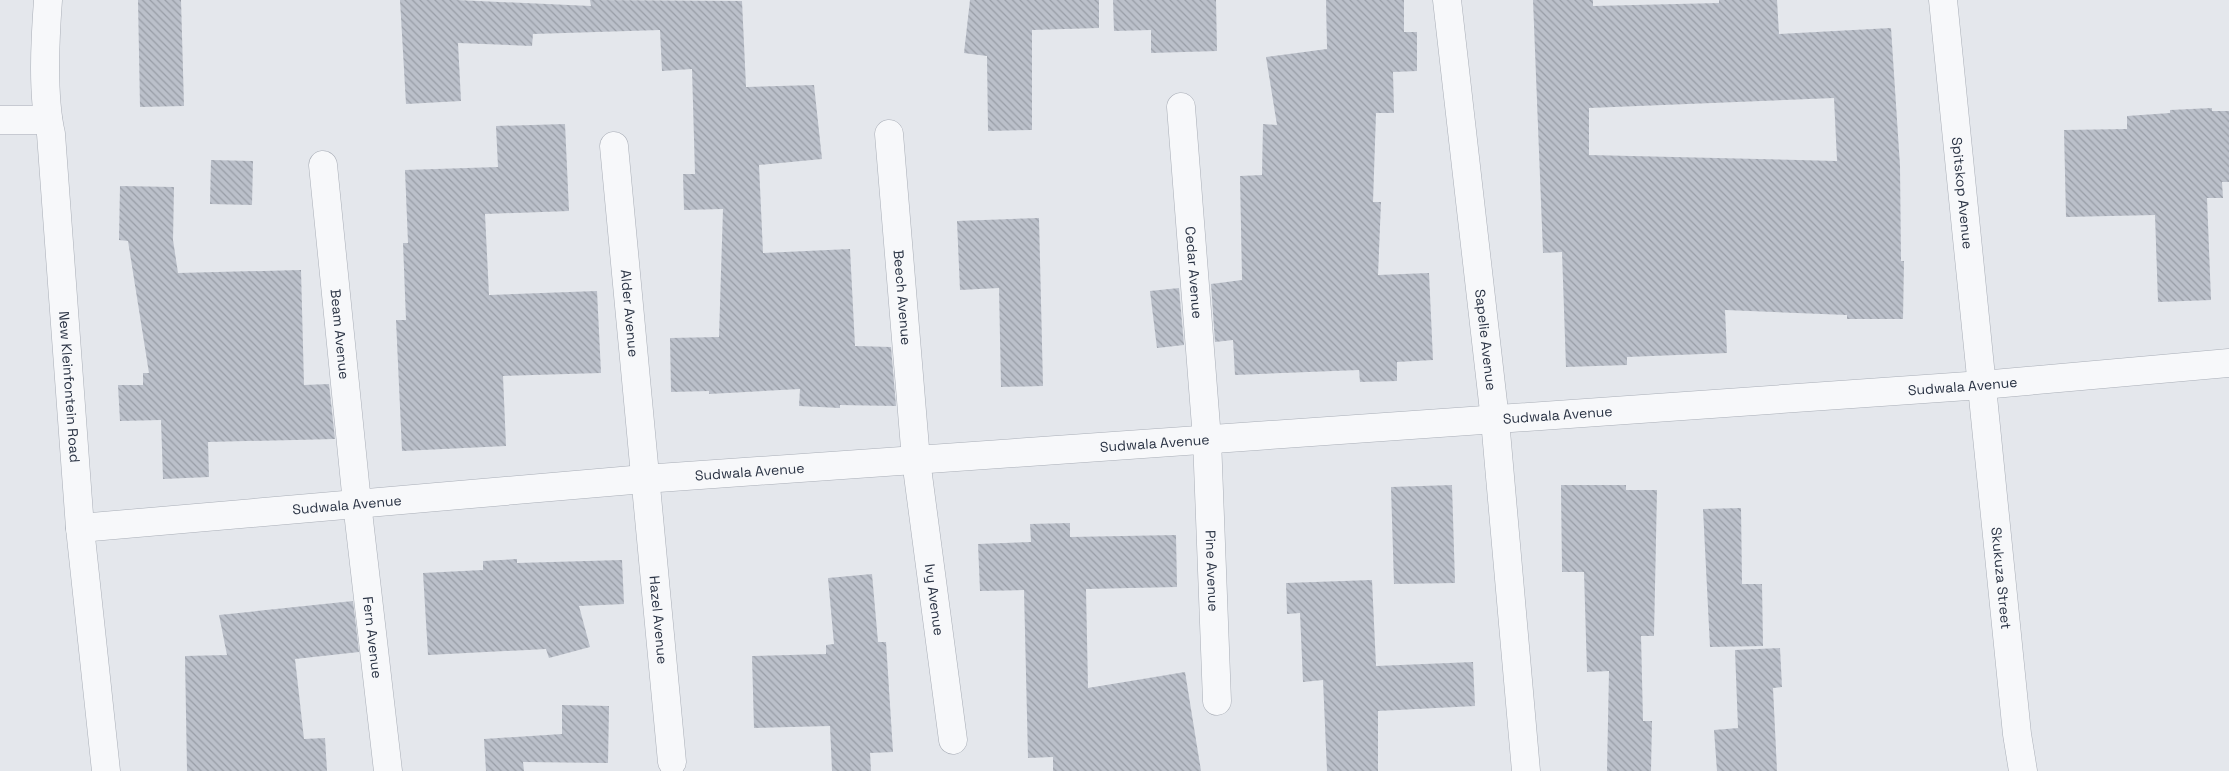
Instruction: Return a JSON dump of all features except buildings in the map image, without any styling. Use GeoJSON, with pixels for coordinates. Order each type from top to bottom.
{"type":"FeatureCollection","features":[{"type":"Feature","properties":{"kind":"street","name":"New Kleinfontein Road"},"geometry":{"type":"LineString","coordinates":[[48,0],[46,53],[48,120],[51,134],[80,528],[106,771]]}},
{"type":"Feature","properties":{"kind":"street","name":"Sapelie Avenue"},"geometry":{"type":"LineString","coordinates":[[1448,0],[1495,420],[1526,771]]}},
{"type":"Feature","properties":{"kind":"street","name":"Spitskop Avenue"},"geometry":{"type":"LineString","coordinates":[[1943,0],[1982,386]]}},
{"type":"Feature","properties":{"kind":"street","name":"Cedar Avenue"},"geometry":{"type":"LineString","coordinates":[[1181,107],[1207,440]]}},
{"type":"Feature","properties":{"kind":"street"},"geometry":{"type":"LineString","coordinates":[[0,120],[48,120]]}},
{"type":"Feature","properties":{"kind":"street","name":"Beech Avenue"},"geometry":{"type":"LineString","coordinates":[[889,134],[916,460]]}},
{"type":"Feature","properties":{"kind":"street","name":"Alder Avenue"},"geometry":{"type":"LineString","coordinates":[[614,146],[644,479]]}},
{"type":"Feature","properties":{"kind":"street","name":"Beam Avenue"},"geometry":{"type":"LineString","coordinates":[[324,166],[357,503]]}},
{"type":"Feature","properties":{"kind":"street","name":"Sudwala Avenue"},"geometry":{"type":"LineString","coordinates":[[80,528],[644,479],[1982,386],[2229,363]]}},
{"type":"Feature","properties":{"kind":"street","name":"Skukuza Street"},"geometry":{"type":"LineString","coordinates":[[1982,386],[2017,734],[2023,771]]}},
{"type":"Feature","properties":{"kind":"street","name":"Pine Avenue"},"geometry":{"type":"LineString","coordinates":[[1207,440],[1217,701]]}},
{"type":"Feature","properties":{"kind":"street","name":"Ivy Avenue"},"geometry":{"type":"LineString","coordinates":[[916,460],[953,740]]}},
{"type":"Feature","properties":{"kind":"street","name":"Hazel Avenue"},"geometry":{"type":"LineString","coordinates":[[644,479],[672,762]]}},
{"type":"Feature","properties":{"kind":"street","name":"Fern Avenue"},"geometry":{"type":"LineString","coordinates":[[357,503],[388,771]]}}]}
